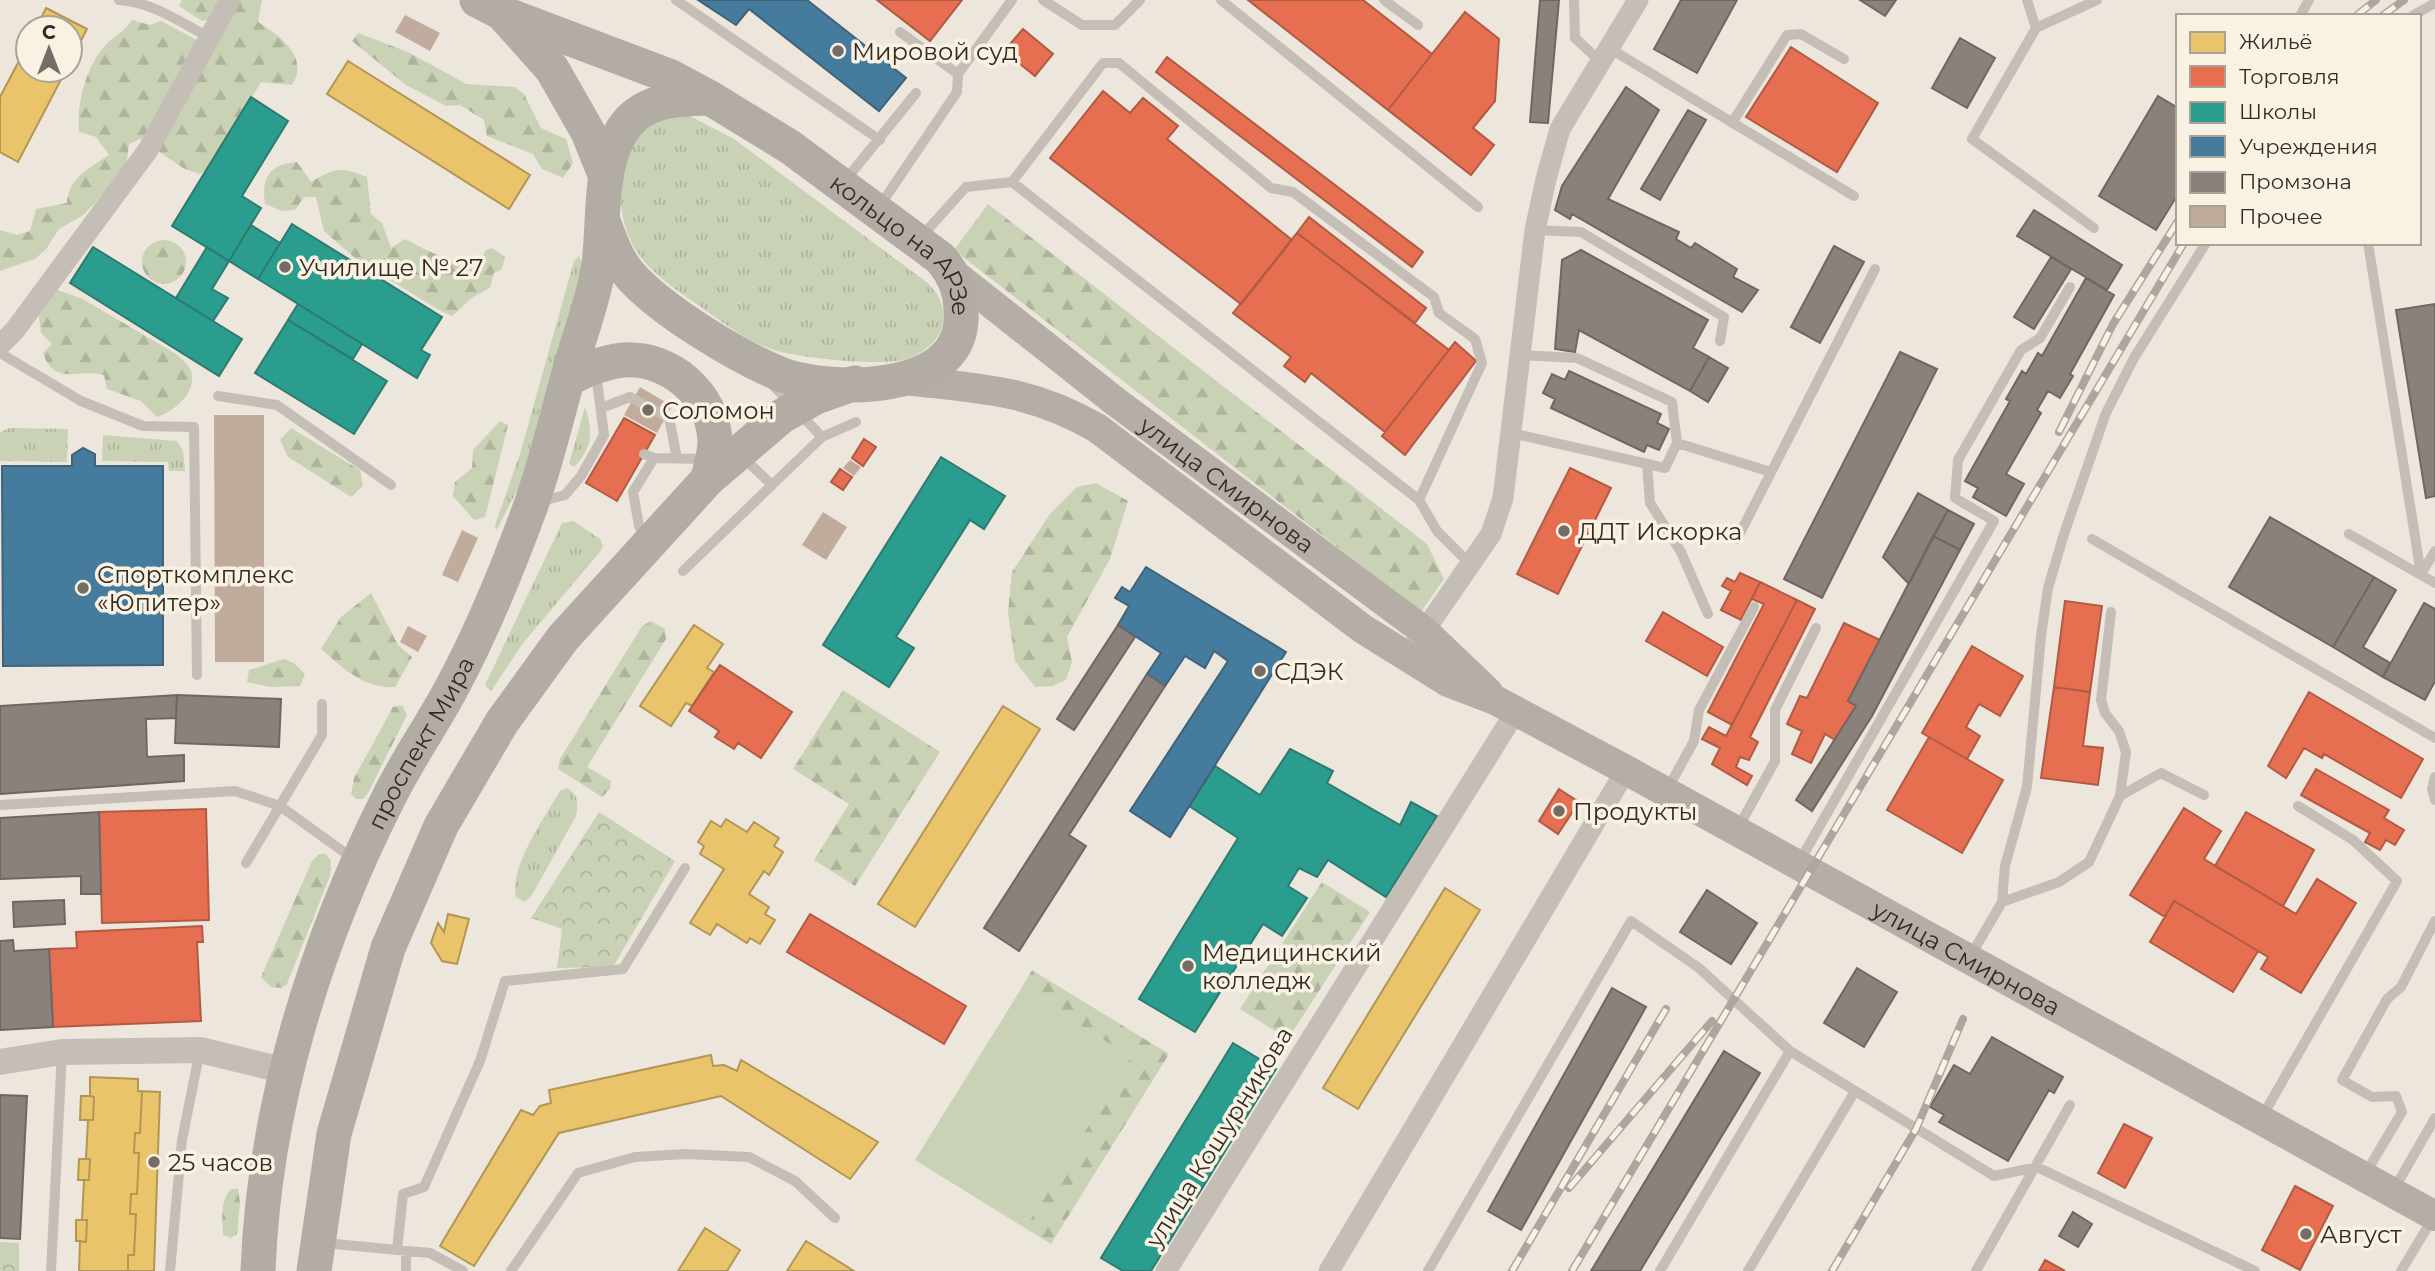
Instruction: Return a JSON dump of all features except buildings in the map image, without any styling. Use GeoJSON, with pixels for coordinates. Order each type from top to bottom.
{"type":"FeatureCollection","features":[{"type":"Feature","properties":{"kind":"main road"},"geometry":{"type":"LineString","coordinates":[[496,4],[670,76],[709,98]]}},
{"type":"Feature","properties":{"kind":"main road"},"geometry":{"type":"LineString","coordinates":[[496,4],[552,69],[588,132],[606,177]]}},
{"type":"Feature","properties":{"kind":"main road","name":"кольцо на АРЗе"},"geometry":{"type":"LineString","coordinates":[[709,98],[790,147],[843,184],[918,240],[954,274],[962,305],[960,331],[951,353],[906,380],[855,383],[801,379],[781,374],[752,360],[655,299],[630,274],[616,256],[602,218],[606,177],[616,141],[628,122],[644,107],[666,99],[709,98]]}},
{"type":"Feature","properties":{"kind":"main road","name":"проспект Мира"},"geometry":{"type":"LineString","coordinates":[[258,1271],[270,1161],[286,1071],[316,972],[359,862],[388,798],[469,654],[502,582],[532,504],[581,372],[580,335],[598,270],[602,218]]}},
{"type":"Feature","properties":{"kind":"main road","name":"улица Смирнова"},"geometry":{"type":"LineString","coordinates":[[954,274],[1116,402],[1424,631],[1506,705]]}},
{"type":"Feature","properties":{"kind":"main road"},"geometry":{"type":"LineString","coordinates":[[581,372],[625,360],[646,361],[683,377],[701,397],[715,441],[717,465]]}},
{"type":"Feature","properties":{"kind":"main road","name":"улица Смирнова"},"geometry":{"type":"LineString","coordinates":[[906,380],[1009,392],[1066,410],[1097,428],[1363,629],[1448,682],[1506,705],[1798,863],[2434,1216]]}},
{"type":"Feature","properties":{"kind":"main road"},"geometry":{"type":"LineString","coordinates":[[316,1257],[334,1134],[360,1034],[388,948],[435,839],[502,722],[563,638],[717,465],[793,409],[816,397],[855,383]]}},
{"type":"Feature","properties":{"kind":"street"},"geometry":{"type":"LineString","coordinates":[[0,345],[15,330],[148,150],[230,0]]}},
{"type":"Feature","properties":{"kind":"street"},"geometry":{"type":"LineString","coordinates":[[1406,657],[1491,534],[1503,498],[1535,230],[1560,130],[1638,0]]}},
{"type":"Feature","properties":{"kind":"street","name":"улица Кошурникова"},"geometry":{"type":"LineString","coordinates":[[1166,1271],[1506,705]]}},
{"type":"Feature","properties":{"kind":"street"},"geometry":{"type":"LineString","coordinates":[[1329,1271],[1626,770]]}},
{"type":"Feature","properties":{"kind":"street"},"geometry":{"type":"LineString","coordinates":[[0,1062],[62,1052],[200,1050],[286,1071]]}},
{"type":"Feature","properties":{"kind":"lane"},"geometry":{"type":"LineString","coordinates":[[119,0],[136,1],[158,10],[209,37]]}},
{"type":"Feature","properties":{"kind":"lane"},"geometry":{"type":"LineString","coordinates":[[676,0],[880,140]]}},
{"type":"Feature","properties":{"kind":"lane"},"geometry":{"type":"LineString","coordinates":[[876,210],[957,92],[958,74],[1012,0]]}},
{"type":"Feature","properties":{"kind":"lane"},"geometry":{"type":"LineString","coordinates":[[1043,0],[1082,25],[1115,25],[1140,0]]}},
{"type":"Feature","properties":{"kind":"lane"},"geometry":{"type":"LineString","coordinates":[[1221,0],[1478,206]]}},
{"type":"Feature","properties":{"kind":"lane"},"geometry":{"type":"LineString","coordinates":[[1384,0],[1418,25]]}},
{"type":"Feature","properties":{"kind":"lane"},"geometry":{"type":"LineString","coordinates":[[1574,0],[1575,38],[1732,123],[1854,196]]}},
{"type":"Feature","properties":{"kind":"lane"},"geometry":{"type":"LineString","coordinates":[[2027,0],[2036,28]]}},
{"type":"Feature","properties":{"kind":"lane"},"geometry":{"type":"LineString","coordinates":[[2094,228],[1972,139],[2036,28],[2097,0]]}},
{"type":"Feature","properties":{"kind":"lane"},"geometry":{"type":"LineString","coordinates":[[2416,14],[2435,3]]}},
{"type":"Feature","properties":{"kind":"lane"},"geometry":{"type":"LineString","coordinates":[[900,32],[958,74]]}},
{"type":"Feature","properties":{"kind":"lane"},"geometry":{"type":"LineString","coordinates":[[1732,123],[1787,35],[1801,34],[1844,59]]}},
{"type":"Feature","properties":{"kind":"lane"},"geometry":{"type":"LineString","coordinates":[[1012,182],[1103,63],[1119,63],[1270,188],[1293,192],[1434,298],[1439,313],[1475,339],[1482,362],[1419,500]]}},
{"type":"Feature","properties":{"kind":"lane"},"geometry":{"type":"LineString","coordinates":[[843,184],[916,93]]}},
{"type":"Feature","properties":{"kind":"lane"},"geometry":{"type":"LineString","coordinates":[[918,240],[966,187],[1012,182],[1419,500],[1437,531],[1470,564]]}},
{"type":"Feature","properties":{"kind":"lane"},"geometry":{"type":"LineString","coordinates":[[1535,230],[1581,232],[1724,317],[1720,341]]}},
{"type":"Feature","properties":{"kind":"lane"},"geometry":{"type":"LineString","coordinates":[[1969,958],[2002,902],[2005,866],[2027,787],[2048,589],[2064,534],[2106,413],[2134,358],[2205,245]]}},
{"type":"Feature","properties":{"kind":"lane"},"geometry":{"type":"LineString","coordinates":[[2368,245],[2421,574]]}},
{"type":"Feature","properties":{"kind":"lane"},"geometry":{"type":"LineString","coordinates":[[1737,540],[1875,269]]}},
{"type":"Feature","properties":{"kind":"lane"},"geometry":{"type":"LineString","coordinates":[[1798,863],[1994,521],[1955,498],[1958,460],[2021,350],[2040,338],[2070,287]]}},
{"type":"Feature","properties":{"kind":"lane"},"geometry":{"type":"LineString","coordinates":[[0,353],[80,401],[143,426],[194,427],[197,675]]}},
{"type":"Feature","properties":{"kind":"lane"},"geometry":{"type":"LineString","coordinates":[[1511,433],[1665,468],[1677,443],[1672,402],[1577,358],[1521,355]]}},
{"type":"Feature","properties":{"kind":"lane"},"geometry":{"type":"LineString","coordinates":[[752,360],[793,409],[822,437]]}},
{"type":"Feature","properties":{"kind":"lane"},"geometry":{"type":"LineString","coordinates":[[532,504],[565,495],[590,467],[608,436],[601,408],[581,372]]}},
{"type":"Feature","properties":{"kind":"lane"},"geometry":{"type":"LineString","coordinates":[[218,396],[278,405],[391,485]]}},
{"type":"Feature","properties":{"kind":"lane"},"geometry":{"type":"LineString","coordinates":[[601,408],[630,397],[669,418],[677,458]]}},
{"type":"Feature","properties":{"kind":"lane"},"geometry":{"type":"LineString","coordinates":[[683,571],[822,437],[856,422]]}},
{"type":"Feature","properties":{"kind":"lane"},"geometry":{"type":"LineString","coordinates":[[1677,443],[1771,472]]}},
{"type":"Feature","properties":{"kind":"lane"},"geometry":{"type":"LineString","coordinates":[[648,543],[639,526],[629,490],[649,456],[717,465],[749,463],[772,485]]}},
{"type":"Feature","properties":{"kind":"lane"},"geometry":{"type":"LineString","coordinates":[[1647,464],[1650,503],[1681,552],[1708,614]]}},
{"type":"Feature","properties":{"kind":"lane"},"geometry":{"type":"LineString","coordinates":[[2348,534],[2435,583]]}},
{"type":"Feature","properties":{"kind":"lane"},"geometry":{"type":"LineString","coordinates":[[2092,540],[2435,738]]}},
{"type":"Feature","properties":{"kind":"lane"},"geometry":{"type":"LineString","coordinates":[[2421,574],[2435,551]]}},
{"type":"Feature","properties":{"kind":"lane"},"geometry":{"type":"LineString","coordinates":[[1666,792],[1694,741],[1699,710],[1754,607]]}},
{"type":"Feature","properties":{"kind":"lane"},"geometry":{"type":"LineString","coordinates":[[2002,902],[2059,882],[2089,862],[2120,796],[2126,752],[2119,731],[2105,713],[2101,700],[2111,612]]}},
{"type":"Feature","properties":{"kind":"lane"},"geometry":{"type":"LineString","coordinates":[[1737,831],[1775,761],[1775,710],[1816,628]]}},
{"type":"Feature","properties":{"kind":"lane"},"geometry":{"type":"LineString","coordinates":[[246,863],[322,735],[322,704]]}},
{"type":"Feature","properties":{"kind":"lane"},"geometry":{"type":"LineString","coordinates":[[2120,796],[2161,773],[2204,794]]}},
{"type":"Feature","properties":{"kind":"lane"},"geometry":{"type":"LineString","coordinates":[[2435,777],[2432,789],[2435,800]]}},
{"type":"Feature","properties":{"kind":"lane"},"geometry":{"type":"LineString","coordinates":[[0,805],[235,791],[280,806],[359,862]]}},
{"type":"Feature","properties":{"kind":"lane"},"geometry":{"type":"LineString","coordinates":[[2261,1119],[2397,881],[2353,840],[2298,806]]}},
{"type":"Feature","properties":{"kind":"lane"},"geometry":{"type":"LineString","coordinates":[[406,1271],[402,1250],[403,1194],[424,1187],[480,1061],[505,981],[623,969],[685,868]]}},
{"type":"Feature","properties":{"kind":"lane"},"geometry":{"type":"LineString","coordinates":[[1428,1271],[1631,921],[1699,968],[1790,1051],[1994,1176],[2037,1167],[2254,1271]]}},
{"type":"Feature","properties":{"kind":"lane"},"geometry":{"type":"LineString","coordinates":[[2364,1177],[2402,1112],[2396,1096],[2372,1097],[2342,1080],[2387,999],[2400,987],[2435,921]]}},
{"type":"Feature","properties":{"kind":"lane"},"geometry":{"type":"LineString","coordinates":[[170,1271],[182,1140],[189,1099],[200,1065],[200,1050]]}},
{"type":"Feature","properties":{"kind":"lane"},"geometry":{"type":"LineString","coordinates":[[1660,1271],[1790,1051]]}},
{"type":"Feature","properties":{"kind":"lane"},"geometry":{"type":"LineString","coordinates":[[51,1271],[62,1052]]}},
{"type":"Feature","properties":{"kind":"lane"},"geometry":{"type":"LineString","coordinates":[[1748,1271],[1855,1091]]}},
{"type":"Feature","properties":{"kind":"lane"},"geometry":{"type":"LineString","coordinates":[[1976,1271],[2070,1105]]}},
{"type":"Feature","properties":{"kind":"lane"},"geometry":{"type":"LineString","coordinates":[[2392,1193],[2435,1118]]}},
{"type":"Feature","properties":{"kind":"lane"},"geometry":{"type":"LineString","coordinates":[[511,1271],[578,1173],[635,1157],[749,1157],[795,1181],[835,1219]]}},
{"type":"Feature","properties":{"kind":"lane"},"geometry":{"type":"LineString","coordinates":[[2401,1271],[2434,1216]]}},
{"type":"Feature","properties":{"kind":"lane"},"geometry":{"type":"LineString","coordinates":[[316,1257],[402,1250],[430,1253],[463,1271]]}},
{"type":"Feature","properties":{"kind":"green space"},"geometry":{"type":"Polygon","coordinates":[[[182,0],[224,0],[215,18],[202,21],[179,6],[182,0]]]}},
{"type":"Feature","properties":{"kind":"green space"},"geometry":{"type":"Polygon","coordinates":[[[235,0],[262,0],[258,22],[283,41],[295,56],[297,75],[292,85],[261,82],[209,169],[199,174],[183,168],[140,139],[129,144],[126,168],[82,216],[59,229],[46,249],[35,259],[0,271],[0,230],[17,235],[30,231],[36,209],[67,203],[68,194],[76,180],[109,155],[96,137],[79,132],[78,122],[87,76],[104,47],[132,20],[150,25],[161,21],[210,47],[235,0]]]}},
{"type":"Feature","properties":{"kind":"green space"},"geometry":{"type":"Polygon","coordinates":[[[358,33],[408,52],[466,84],[515,87],[524,94],[541,128],[566,139],[573,163],[563,178],[542,169],[533,154],[487,136],[484,120],[460,105],[446,106],[406,85],[352,41],[358,33]]]}},
{"type":"Feature","properties":{"kind":"green space"},"geometry":{"type":"Polygon","coordinates":[[[684,113],[734,139],[929,284],[943,309],[942,327],[932,343],[915,355],[891,362],[837,360],[771,349],[733,330],[651,269],[631,241],[625,225],[621,206],[621,175],[642,117],[684,113]]]}},
{"type":"Feature","properties":{"kind":"green space"},"geometry":{"type":"Polygon","coordinates":[[[297,162],[311,182],[338,170],[367,177],[371,214],[382,223],[391,248],[405,239],[450,261],[475,269],[486,250],[492,248],[505,257],[502,269],[494,273],[490,288],[473,297],[452,316],[439,310],[356,259],[324,231],[316,197],[304,197],[295,210],[282,211],[265,204],[265,186],[269,174],[280,166],[297,162]]]}},
{"type":"Feature","properties":{"kind":"green space"},"geometry":{"type":"Polygon","coordinates":[[[988,204],[1427,544],[1444,579],[1421,612],[954,250],[988,204]]]}},
{"type":"Feature","properties":{"kind":"green space"},"geometry":{"type":"Polygon","coordinates":[[[164,240],[173,241],[180,246],[185,253],[185,271],[180,278],[173,283],[164,284],[155,283],[148,278],[143,271],[142,262],[143,253],[148,246],[155,241],[164,240]]]}},
{"type":"Feature","properties":{"kind":"green space"},"geometry":{"type":"Polygon","coordinates":[[[579,256],[582,262],[581,276],[520,485],[496,531],[495,525],[520,454],[574,261],[579,256]]]}},
{"type":"Feature","properties":{"kind":"green space"},"geometry":{"type":"Polygon","coordinates":[[[52,288],[83,299],[178,356],[190,368],[192,379],[183,400],[157,417],[141,401],[107,389],[104,375],[68,374],[53,370],[43,353],[52,344],[41,333],[38,310],[52,288]]]}},
{"type":"Feature","properties":{"kind":"green space"},"geometry":{"type":"Polygon","coordinates":[[[585,407],[590,438],[585,453],[574,467],[569,464],[585,407]]]}},
{"type":"Feature","properties":{"kind":"green space"},"geometry":{"type":"Polygon","coordinates":[[[500,421],[508,425],[485,517],[474,520],[453,496],[455,482],[472,468],[473,450],[500,421]]]}},
{"type":"Feature","properties":{"kind":"green space"},"geometry":{"type":"Polygon","coordinates":[[[10,428],[68,429],[67,462],[0,461],[0,432],[10,428]]]}},
{"type":"Feature","properties":{"kind":"green space"},"geometry":{"type":"Polygon","coordinates":[[[291,428],[360,470],[363,486],[351,497],[288,457],[280,440],[291,428]]]}},
{"type":"Feature","properties":{"kind":"green space"},"geometry":{"type":"Polygon","coordinates":[[[103,435],[177,441],[183,451],[185,471],[169,471],[168,462],[102,461],[103,435]]]}},
{"type":"Feature","properties":{"kind":"green space"},"geometry":{"type":"Polygon","coordinates":[[[1096,483],[1128,501],[1110,559],[1067,637],[1072,662],[1066,680],[1052,686],[1035,687],[1015,661],[1008,612],[1012,572],[1050,514],[1077,487],[1096,483]]]}},
{"type":"Feature","properties":{"kind":"green space"},"geometry":{"type":"Polygon","coordinates":[[[573,521],[600,539],[603,546],[523,643],[491,691],[485,685],[562,523],[573,521]]]}},
{"type":"Feature","properties":{"kind":"green space"},"geometry":{"type":"Polygon","coordinates":[[[371,593],[398,645],[412,657],[395,687],[373,685],[364,681],[321,649],[341,617],[371,593]]]}},
{"type":"Feature","properties":{"kind":"green space"},"geometry":{"type":"Polygon","coordinates":[[[651,621],[665,629],[666,639],[587,767],[611,781],[610,789],[602,797],[558,769],[560,759],[642,626],[651,621]]]}},
{"type":"Feature","properties":{"kind":"green space"},"geometry":{"type":"Polygon","coordinates":[[[284,659],[294,663],[305,674],[300,686],[271,687],[247,682],[249,670],[284,659]]]}},
{"type":"Feature","properties":{"kind":"green space"},"geometry":{"type":"Polygon","coordinates":[[[843,690],[940,752],[855,886],[814,860],[849,804],[793,769],[843,690]]]}},
{"type":"Feature","properties":{"kind":"green space"},"geometry":{"type":"Polygon","coordinates":[[[402,705],[407,715],[368,793],[363,799],[356,799],[351,794],[354,778],[393,707],[402,705]]]}},
{"type":"Feature","properties":{"kind":"green space"},"geometry":{"type":"Polygon","coordinates":[[[567,788],[577,800],[576,816],[532,895],[525,902],[516,897],[515,885],[523,857],[560,791],[567,788]]]}},
{"type":"Feature","properties":{"kind":"green space"},"geometry":{"type":"Polygon","coordinates":[[[599,812],[675,861],[613,967],[557,968],[562,929],[531,918],[599,812]]]}},
{"type":"Feature","properties":{"kind":"green space"},"geometry":{"type":"Polygon","coordinates":[[[319,854],[326,854],[331,861],[330,876],[287,984],[281,988],[271,987],[261,977],[312,861],[319,854]]]}},
{"type":"Feature","properties":{"kind":"green space"},"geometry":{"type":"Polygon","coordinates":[[[1322,882],[1370,912],[1288,1039],[1240,1009],[1322,882]]]}},
{"type":"Feature","properties":{"kind":"green space"},"geometry":{"type":"Polygon","coordinates":[[[1032,970],[1169,1054],[1051,1244],[1025,1228],[1131,1057],[1021,989],[1032,970]]]}},
{"type":"Feature","properties":{"kind":"green space"},"geometry":{"type":"Polygon","coordinates":[[[1021,989],[1131,1057],[1025,1228],[915,1160],[1021,989]]]}},
{"type":"Feature","properties":{"kind":"green space"},"geometry":{"type":"Polygon","coordinates":[[[231,1189],[238,1189],[240,1203],[237,1234],[231,1238],[223,1235],[222,1217],[223,1205],[231,1189]]]}},
{"type":"Feature","properties":{"kind":"green space"},"geometry":{"type":"Polygon","coordinates":[[[0,1242],[19,1243],[19,1271],[0,1271],[0,1242]]]}},
{"type":"Feature","properties":{"kind":"railway"},"geometry":{"type":"LineString","coordinates":[[2358,14],[2376,0]]}},
{"type":"Feature","properties":{"kind":"railway"},"geometry":{"type":"LineString","coordinates":[[2385,14],[2404,0]]}},
{"type":"Feature","properties":{"kind":"railway"},"geometry":{"type":"LineString","coordinates":[[2059,432],[2113,324],[2176,224]]}},
{"type":"Feature","properties":{"kind":"railway"},"geometry":{"type":"LineString","coordinates":[[1572,1271],[2183,245]]}},
{"type":"Feature","properties":{"kind":"railway"},"geometry":{"type":"LineString","coordinates":[[1512,1271],[1666,1009]]}},
{"type":"Feature","properties":{"kind":"railway"},"geometry":{"type":"LineString","coordinates":[[1832,1271],[1916,1129],[1963,1019]]}},
{"type":"Feature","properties":{"kind":"railway"},"geometry":{"type":"LineString","coordinates":[[1569,1188],[1712,1021]]}},
{"type":"Feature","properties":{"kind":"place","name":"Мировой суд"},"geometry":{"type":"Point","coordinates":[838,51]}},
{"type":"Feature","properties":{"kind":"place","name":"Училище № 27"},"geometry":{"type":"Point","coordinates":[285,267]}},
{"type":"Feature","properties":{"kind":"place","name":"Соломон"},"geometry":{"type":"Point","coordinates":[648,410]}},
{"type":"Feature","properties":{"kind":"place","name":"ДДТ Искорка"},"geometry":{"type":"Point","coordinates":[1564,531]}},
{"type":"Feature","properties":{"kind":"place","name":"Спорткомплекс «Юпитер»"},"geometry":{"type":"Point","coordinates":[83,588]}},
{"type":"Feature","properties":{"kind":"place","name":"СДЭК"},"geometry":{"type":"Point","coordinates":[1260,671]}},
{"type":"Feature","properties":{"kind":"place","name":"Продукты"},"geometry":{"type":"Point","coordinates":[1559,811]}},
{"type":"Feature","properties":{"kind":"place","name":"Медицинский колледж"},"geometry":{"type":"Point","coordinates":[1188,966]}},
{"type":"Feature","properties":{"kind":"place","name":"25 часов"},"geometry":{"type":"Point","coordinates":[154,1162]}},
{"type":"Feature","properties":{"kind":"place","name":"Август"},"geometry":{"type":"Point","coordinates":[2306,1234]}}]}
